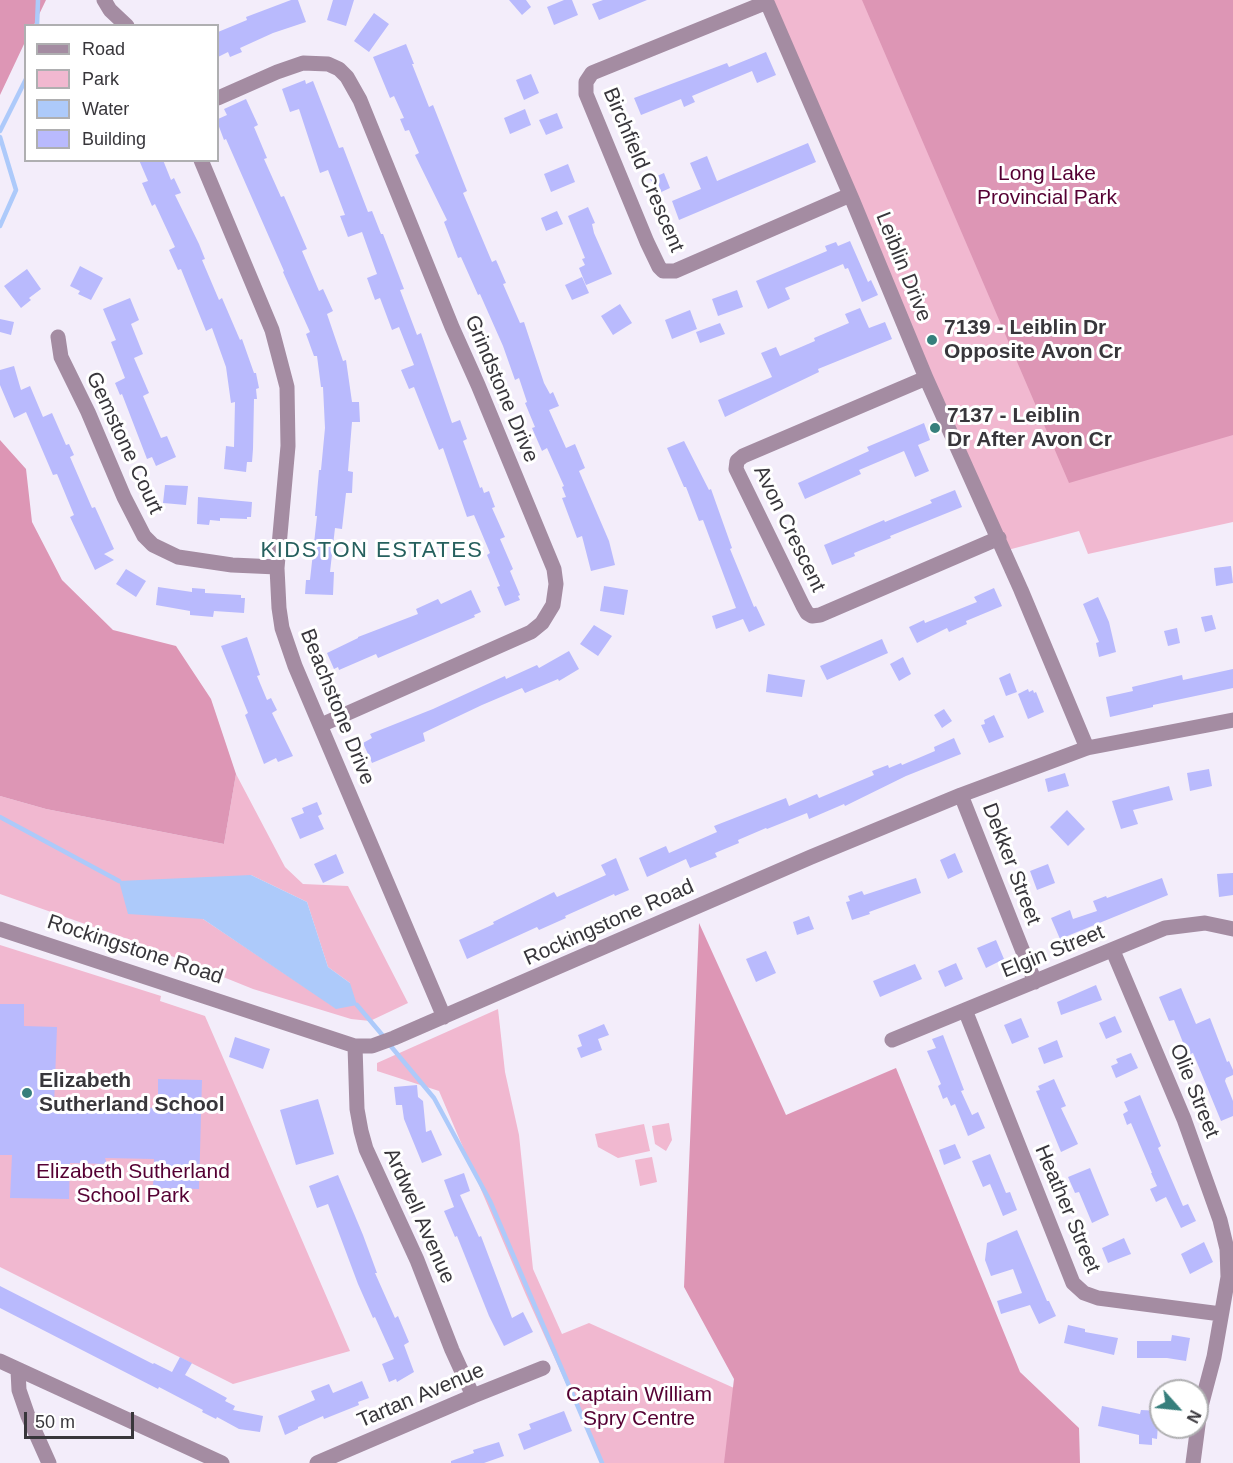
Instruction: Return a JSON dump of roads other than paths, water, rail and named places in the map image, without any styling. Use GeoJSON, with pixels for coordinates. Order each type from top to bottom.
{"type":"FeatureCollection","features":[{"type":"Feature","properties":{"kind":"street"},"geometry":{"type":"LineString","coordinates":[[104,0],[110,10],[125,24]]}},
{"type":"Feature","properties":{"kind":"street","name":"Birchfield Crescent"},"geometry":{"type":"LineString","coordinates":[[767,1],[592,73],[586,82],[586,94],[647,242],[659,267],[663,271],[675,271],[850,195]]}},
{"type":"Feature","properties":{"kind":"street","name":"Leiblin Drive"},"geometry":{"type":"LineString","coordinates":[[767,1],[926,378],[999,538],[1087,748]]}},
{"type":"Feature","properties":{"kind":"street","name":"Grindstone Drive"},"geometry":{"type":"LineString","coordinates":[[219,98],[271,74],[303,63],[328,64],[347,76],[357,94],[554,569],[556,584],[553,605],[542,622],[531,633],[321,725]]}},
{"type":"Feature","properties":{"kind":"street","name":"Beachstone Drive"},"geometry":{"type":"LineString","coordinates":[[202,162],[268,321],[285,377],[289,427],[277,567],[282,628],[295,666],[444,1017]]}},
{"type":"Feature","properties":{"kind":"street","name":"Gemstone Court"},"geometry":{"type":"LineString","coordinates":[[58,337],[61,357],[88,412],[117,483],[136,524],[149,541],[165,552],[178,557],[232,565],[277,567]]}},
{"type":"Feature","properties":{"kind":"street","name":"Avon Crescent"},"geometry":{"type":"LineString","coordinates":[[926,378],[743,456],[737,461],[736,469],[805,611],[812,616],[820,615],[999,538]]}},
{"type":"Feature","properties":{"kind":"street","name":"Rockingstone Road"},"geometry":{"type":"LineString","coordinates":[[0,929],[356,1046],[372,1046],[961,795],[1087,748],[1233,720]]}},
{"type":"Feature","properties":{"kind":"street","name":"Dekker Street"},"geometry":{"type":"LineString","coordinates":[[961,795],[1035,982]]}},
{"type":"Feature","properties":{"kind":"street","name":"Elgin Street"},"geometry":{"type":"LineString","coordinates":[[892,1040],[1165,928],[1205,923],[1233,929]]}},
{"type":"Feature","properties":{"kind":"street","name":"Olie Street"},"geometry":{"type":"LineString","coordinates":[[1113,951],[1184,1119],[1224,1232],[1227,1249],[1228,1267],[1221,1314],[1214,1357],[1200,1410],[1193,1463]]}},
{"type":"Feature","properties":{"kind":"street","name":"Heather Street"},"geometry":{"type":"LineString","coordinates":[[965,1010],[1073,1283],[1084,1293],[1098,1298],[1221,1314]]}},
{"type":"Feature","properties":{"kind":"street","name":"Ardwell Avenue"},"geometry":{"type":"LineString","coordinates":[[356,1046],[357,1109],[366,1149],[417,1260],[452,1350],[473,1396]]}},
{"type":"Feature","properties":{"kind":"street"},"geometry":{"type":"LineString","coordinates":[[0,1362],[222,1463]]}},
{"type":"Feature","properties":{"kind":"street","name":"Tartan Avenue"},"geometry":{"type":"LineString","coordinates":[[317,1463],[543,1368]]}},
{"type":"Feature","properties":{"kind":"street"},"geometry":{"type":"LineString","coordinates":[[18,1371],[20,1390],[28,1416],[49,1463]]}},
{"type":"Feature","properties":{"kind":"water"},"geometry":{"type":"Polygon","coordinates":[[[251,875],[307,902],[328,967],[350,983],[357,1005],[336,1009],[203,919],[128,914],[119,881],[251,875]]]}},
{"type":"Feature","properties":{"kind":"waterway"},"geometry":{"type":"LineString","coordinates":[[37,24],[38,0]]}},
{"type":"Feature","properties":{"kind":"waterway"},"geometry":{"type":"LineString","coordinates":[[0,131],[24,83]]}},
{"type":"Feature","properties":{"kind":"waterway"},"geometry":{"type":"LineString","coordinates":[[0,137],[16,190],[0,226]]}},
{"type":"Feature","properties":{"kind":"waterway"},"geometry":{"type":"LineString","coordinates":[[0,817],[119,881]]}},
{"type":"Feature","properties":{"kind":"waterway"},"geometry":{"type":"LineString","coordinates":[[357,1005],[384,1037]]}},
{"type":"Feature","properties":{"kind":"waterway"},"geometry":{"type":"LineString","coordinates":[[389,1044],[434,1098],[490,1201],[602,1463]]}},
{"type":"Feature","properties":{"kind":"place","name":"7139 - Leiblin Dr Opposite Avon Cr"},"geometry":{"type":"Point","coordinates":[932,340]}},
{"type":"Feature","properties":{"kind":"place","name":"7137 - Leiblin Dr After Avon Cr"},"geometry":{"type":"Point","coordinates":[935,428]}},
{"type":"Feature","properties":{"kind":"place","name":"Elizabeth Sutherland School"},"geometry":{"type":"Point","coordinates":[27,1093]}},
{"type":"Feature","properties":{"kind":"district","name":"KIDSTON ESTATES"},"geometry":{"type":"Point","coordinates":[372,551]}},
{"type":"Feature","properties":{"kind":"park label","name":"Long Lake Provincial Park"},"geometry":{"type":"Point","coordinates":[1047,186]}},
{"type":"Feature","properties":{"kind":"park label","name":"Elizabeth Sutherland School Park"},"geometry":{"type":"Point","coordinates":[133,1184]}},
{"type":"Feature","properties":{"kind":"park label","name":"Captain William Spry Centre"},"geometry":{"type":"Point","coordinates":[639,1407]}}]}
